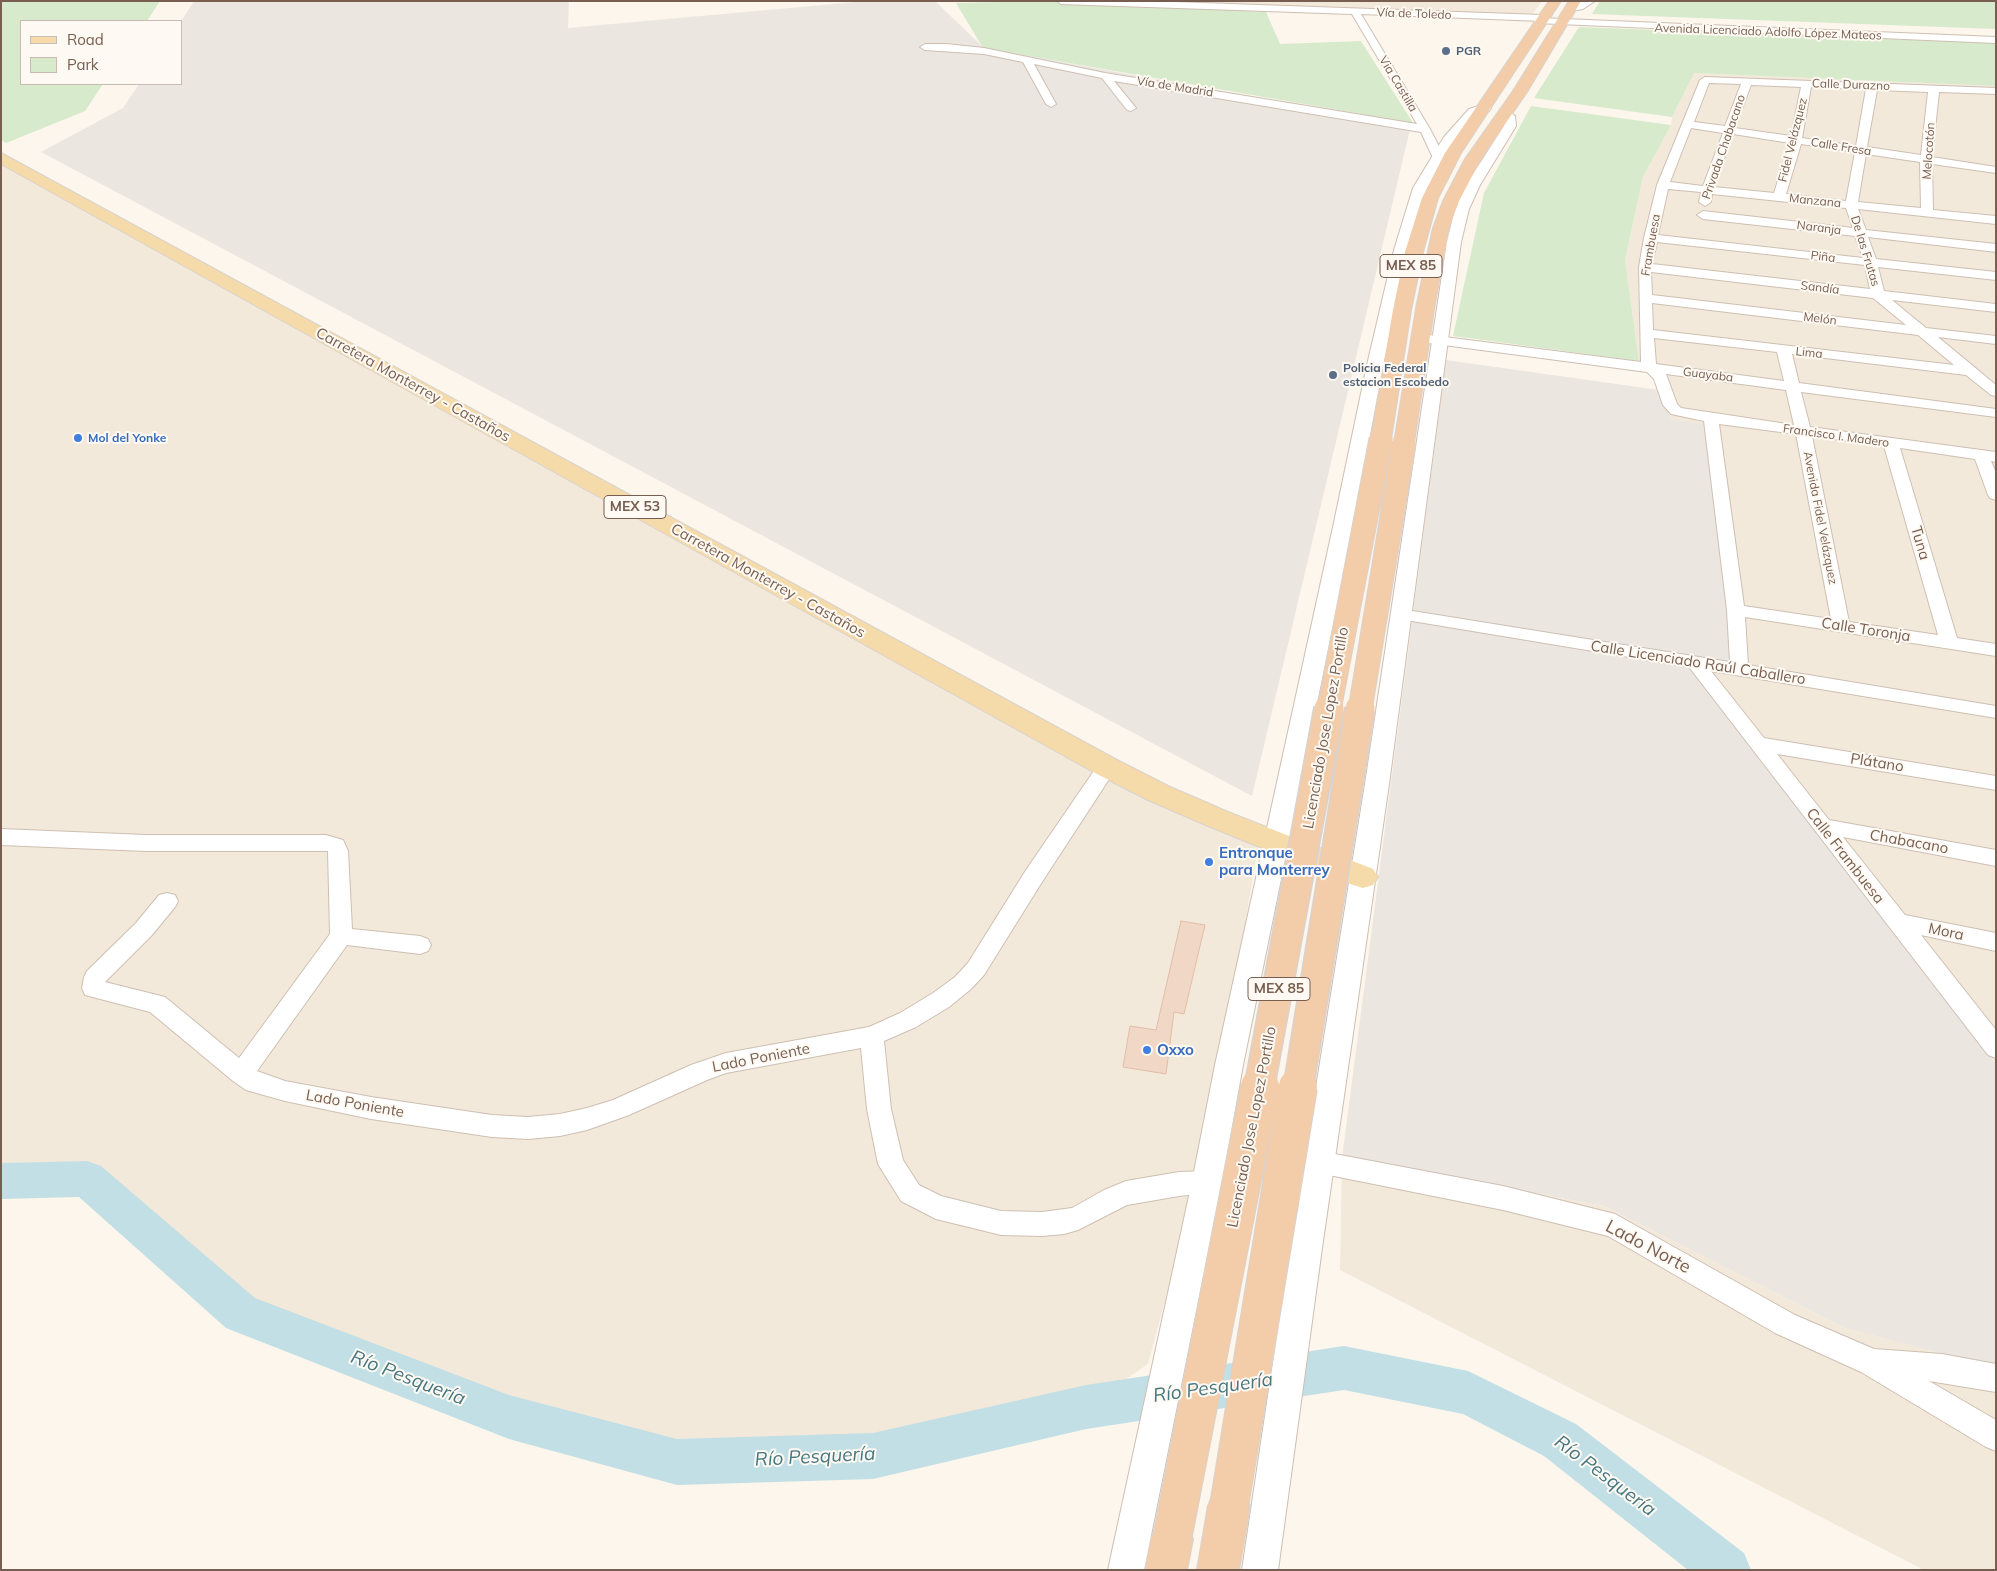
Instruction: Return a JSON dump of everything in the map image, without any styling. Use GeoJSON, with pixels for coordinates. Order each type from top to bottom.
{"type":"FeatureCollection","features":[{"type":"Feature","properties":{"kind":"highway","name":"Licenciado Jose Lopez Portillo"},"geometry":{"type":"LineString","coordinates":[[1218,1570],[1248,1512],[1393,441],[1404,300],[1414,252],[1430,198],[1453,154],[1485,108],[1537,19],[1555,1]]}},
{"type":"Feature","properties":{"kind":"highway","name":"Licenciado Jose Lopez Portillo"},"geometry":{"type":"LineString","coordinates":[[1504,113],[1520,92],[1569,12]]}},
{"type":"Feature","properties":{"kind":"highway","name":"Licenciado Jose Lopez Portillo"},"geometry":{"type":"LineString","coordinates":[[1169,1554],[1276,1003],[1347,608],[1393,441],[1430,339]]}},
{"type":"Feature","properties":{"kind":"main road","name":"Carretera Monterrey - Castaños"},"geometry":{"type":"LineString","coordinates":[[1,158],[1107,767],[1158,793],[1276,843],[1363,877]]}},
{"type":"Feature","properties":{"kind":"street","name":"Vía de Toledo"},"geometry":{"type":"LineString","coordinates":[[1060,1],[1537,19]]}},
{"type":"Feature","properties":{"kind":"street"},"geometry":{"type":"LineString","coordinates":[[1309,1],[1333,11]]}},
{"type":"Feature","properties":{"kind":"street"},"geometry":{"type":"LineString","coordinates":[[1341,1],[1355,12]]}},
{"type":"Feature","properties":{"kind":"street"},"geometry":{"type":"LineString","coordinates":[[1569,12],[1584,6],[1590,1]]}},
{"type":"Feature","properties":{"kind":"street","name":"Via Castilla"},"geometry":{"type":"LineString","coordinates":[[1355,12],[1425,129],[1438,158]]}},
{"type":"Feature","properties":{"kind":"street","name":"Avenida Licenciado Adolfo López Mateos"},"geometry":{"type":"LineString","coordinates":[[1537,19],[1569,12],[1996,34]]}},
{"type":"Feature","properties":{"kind":"street","name":"Avenida Licenciado Adolfo López Mateos"},"geometry":{"type":"LineString","coordinates":[[1569,12],[1996,40]]}},
{"type":"Feature","properties":{"kind":"street","name":"Vía de Madrid"},"geometry":{"type":"LineString","coordinates":[[925,48],[966,48],[1105,76],[1425,129]]}},
{"type":"Feature","properties":{"kind":"street"},"geometry":{"type":"LineString","coordinates":[[1026,59],[1051,104]]}},
{"type":"Feature","properties":{"kind":"street"},"geometry":{"type":"LineString","coordinates":[[1105,76],[1131,108]]}},
{"type":"Feature","properties":{"kind":"street","name":"Calle Durazno"},"geometry":{"type":"LineString","coordinates":[[1706,79],[1996,91]]}},
{"type":"Feature","properties":{"kind":"street","name":"Frambuesa"},"geometry":{"type":"LineString","coordinates":[[1650,368],[1645,298],[1645,266],[1650,238],[1663,185],[1706,79]]}},
{"type":"Feature","properties":{"kind":"street","name":"Privada Chabacano"},"geometry":{"type":"LineString","coordinates":[[1700,229],[1707,190],[1747,81]]}},
{"type":"Feature","properties":{"kind":"street","name":"Fidel Velázquez"},"geometry":{"type":"LineString","coordinates":[[1779,197],[1796,141],[1807,83]]}},
{"type":"Feature","properties":{"kind":"street","name":"De las Frutas"},"geometry":{"type":"LineString","coordinates":[[1872,86],[1851,205],[1871,263],[1878,295],[1996,392]]}},
{"type":"Feature","properties":{"kind":"street","name":"Melocotón"},"geometry":{"type":"LineString","coordinates":[[1927,213],[1926,160],[1934,88]]}},
{"type":"Feature","properties":{"kind":"street"},"geometry":{"type":"LineString","coordinates":[[1996,91],[1996,102]]}},
{"type":"Feature","properties":{"kind":"street","name":"Licenciado Jose Lopez Portillo"},"geometry":{"type":"LineString","coordinates":[[1129,1556],[1205,1192],[1250,964],[1375,365],[1401,250],[1420,188],[1451,137],[1469,116],[1485,108]]}},
{"type":"Feature","properties":{"kind":"street","name":"Licenciado Jose Lopez Portillo"},"geometry":{"type":"LineString","coordinates":[[1248,1512],[1306,1248],[1377,784],[1400,614],[1430,339],[1462,209],[1473,185],[1510,126],[1510,119],[1504,113]]}},
{"type":"Feature","properties":{"kind":"street","name":"Calle Fresa"},"geometry":{"type":"LineString","coordinates":[[1687,124],[1996,170]]}},
{"type":"Feature","properties":{"kind":"street","name":"Manzana"},"geometry":{"type":"LineString","coordinates":[[1663,185],[1996,220]]}},
{"type":"Feature","properties":{"kind":"street","name":"Piña"},"geometry":{"type":"LineString","coordinates":[[1650,238],[1700,229],[1871,263],[1996,276]]}},
{"type":"Feature","properties":{"kind":"street","name":"Naranja"},"geometry":{"type":"LineString","coordinates":[[1700,229],[1860,233],[1996,248]]}},
{"type":"Feature","properties":{"kind":"street","name":"Sandía"},"geometry":{"type":"LineString","coordinates":[[1645,266],[1996,308]]}},
{"type":"Feature","properties":{"kind":"street","name":"Melón"},"geometry":{"type":"LineString","coordinates":[[1645,298],[1996,340]]}},
{"type":"Feature","properties":{"kind":"street","name":"Lima"},"geometry":{"type":"LineString","coordinates":[[1647,333],[1784,351],[1971,371]]}},
{"type":"Feature","properties":{"kind":"street","name":"Guayaba"},"geometry":{"type":"LineString","coordinates":[[1430,339],[1996,413]]}},
{"type":"Feature","properties":{"kind":"street","name":"Avenida Fidel Velázquez"},"geometry":{"type":"LineString","coordinates":[[1784,351],[1803,431],[1841,626]]}},
{"type":"Feature","properties":{"kind":"street","name":"Francisco I. Madero"},"geometry":{"type":"LineString","coordinates":[[1650,368],[1661,377],[1670,405],[1676,411],[1711,418],[1988,456]]}},
{"type":"Feature","properties":{"kind":"street"},"geometry":{"type":"LineString","coordinates":[[1711,418],[1736,610],[1739,669]]}},
{"type":"Feature","properties":{"kind":"street","name":"Tuna"},"geometry":{"type":"LineString","coordinates":[[1891,443],[1949,642]]}},
{"type":"Feature","properties":{"kind":"street"},"geometry":{"type":"LineString","coordinates":[[1988,456],[1996,495]]}},
{"type":"Feature","properties":{"kind":"street","name":"Calle Toronja"},"geometry":{"type":"LineString","coordinates":[[1736,610],[1996,650]]}},
{"type":"Feature","properties":{"kind":"street","name":"Calle Licenciado Raúl Caballero"},"geometry":{"type":"LineString","coordinates":[[1400,614],[1996,712]]}},
{"type":"Feature","properties":{"kind":"street","name":"Calle Frambuesa"},"geometry":{"type":"LineString","coordinates":[[1695,662],[1896,922],[1988,1031],[1996,1048]]}},
{"type":"Feature","properties":{"kind":"street","name":"Plátano"},"geometry":{"type":"LineString","coordinates":[[1758,744],[1996,783]]}},
{"type":"Feature","properties":{"kind":"street"},"geometry":{"type":"LineString","coordinates":[[1294,759],[1302,775],[1319,787],[1332,791],[1357,792],[1377,784]]}},
{"type":"Feature","properties":{"kind":"street","name":"Lado Poniente"},"geometry":{"type":"LineString","coordinates":[[167,901],[144,929],[95,977],[93,988],[157,1004],[241,1074],[267,1087],[371,1108],[492,1126],[528,1128],[560,1125],[620,1108],[699,1072],[726,1063],[838,1044],[872,1036],[902,1023],[941,1000],[963,983],[976,969],[1034,876],[1107,767]]}},
{"type":"Feature","properties":{"kind":"street","name":"Chabacano"},"geometry":{"type":"LineString","coordinates":[[1822,826],[1996,858]]}},
{"type":"Feature","properties":{"kind":"street"},"geometry":{"type":"LineString","coordinates":[[1,837],[146,843],[330,844],[336,846],[338,851],[341,936],[241,1074]]}},
{"type":"Feature","properties":{"kind":"street","name":"Mora"},"geometry":{"type":"LineString","coordinates":[[1896,922],[1996,942]]}},
{"type":"Feature","properties":{"kind":"street"},"geometry":{"type":"LineString","coordinates":[[341,936],[420,945]]}},
{"type":"Feature","properties":{"kind":"street"},"geometry":{"type":"LineString","coordinates":[[1250,964],[1263,953],[1276,949],[1302,948],[1326,957],[1335,966],[1346,990]]}},
{"type":"Feature","properties":{"kind":"street"},"geometry":{"type":"LineString","coordinates":[[872,1036],[879,1109],[892,1164],[910,1193],[936,1207],[967,1216],[1001,1222],[1042,1224],[1064,1222],[1078,1218],[1112,1198],[1126,1193],[1179,1184],[1205,1192]]}},
{"type":"Feature","properties":{"kind":"street","name":"Lado Norte"},"geometry":{"type":"LineString","coordinates":[[1319,1162],[1503,1198],[1615,1226],[1785,1324],[1872,1362]]}},
{"type":"Feature","properties":{"kind":"street"},"geometry":{"type":"LineString","coordinates":[[1872,1362],[1942,1368],[1996,1378]]}},
{"type":"Feature","properties":{"kind":"street"},"geometry":{"type":"LineString","coordinates":[[1872,1362],[1996,1437]]}},
{"type":"Feature","properties":{"kind":"street"},"geometry":{"type":"LineString","coordinates":[[1248,1512],[1260,1570]]}},
{"type":"Feature","properties":{"kind":"shaded area"},"geometry":{"type":"Polygon","coordinates":[[[194,1],[569,1],[568,28],[867,1],[935,1],[984,48],[1411,125],[1252,796],[41,152],[123,108],[138,85],[182,85],[182,20],[194,1]]]}},
{"type":"Feature","properties":{"kind":"shaded area"},"geometry":{"type":"Polygon","coordinates":[[[1132,1],[1542,1],[1531,16],[1132,1]]]}},
{"type":"Feature","properties":{"kind":"shaded area"},"geometry":{"type":"Polygon","coordinates":[[[1693,73],[1996,86],[1996,1064],[1694,665],[1738,662],[1704,425],[1671,419],[1663,377],[1639,361],[1625,260],[1643,177],[1671,125],[1672,117],[1693,73]]]}},
{"type":"Feature","properties":{"kind":"shaded area"},"geometry":{"type":"Polygon","coordinates":[[[1,160],[1258,845],[1230,1006],[1182,1238],[1148,1364],[1086,1407],[873,1456],[677,1462],[509,1417],[241,1313],[87,1179],[1,1181],[1,160]]]}},
{"type":"Feature","properties":{"kind":"shaded area"},"geometry":{"type":"Polygon","coordinates":[[[1446,360],[1666,391],[1671,419],[1704,424],[1738,663],[1694,665],[1996,1064],[1996,1368],[1845,1328],[1604,1206],[1342,1158],[1446,360]]]}},
{"type":"Feature","properties":{"kind":"shaded area"},"geometry":{"type":"Polygon","coordinates":[[[1342,1158],[1604,1206],[1845,1328],[1996,1368],[1996,1570],[1924,1570],[1340,1270],[1342,1158]]]}},
{"type":"Feature","properties":{"kind":"green space"},"geometry":{"type":"Polygon","coordinates":[[[1,1],[160,1],[148,20],[20,20],[20,85],[102,85],[85,111],[6,143],[1,140],[1,1]]]}},
{"type":"Feature","properties":{"kind":"green space"},"geometry":{"type":"Polygon","coordinates":[[[1050,1],[1266,12],[1280,44],[1361,41],[1413,123],[983,48],[956,3],[1050,1]]]}},
{"type":"Feature","properties":{"kind":"green space"},"geometry":{"type":"Polygon","coordinates":[[[1600,1],[1996,1],[1996,29],[1592,14],[1600,1]]]}},
{"type":"Feature","properties":{"kind":"green space"},"geometry":{"type":"Polygon","coordinates":[[[1579,27],[1996,43],[1996,86],[1694,73],[1672,117],[1534,98],[1579,27]]]}},
{"type":"Feature","properties":{"kind":"green space"},"geometry":{"type":"Polygon","coordinates":[[[1531,106],[1671,125],[1643,177],[1625,260],[1639,361],[1453,336],[1484,193],[1531,106]]]}},
{"type":"Feature","properties":{"kind":"building"},"geometry":{"type":"Polygon","coordinates":[[[1181,921],[1205,925],[1184,1014],[1174,1012],[1166,1074],[1123,1067],[1130,1026],[1156,1030],[1181,921]]]}},
{"type":"Feature","properties":{"kind":"waterway","name":"Río Pesquería"},"geometry":{"type":"LineString","coordinates":[[1,1181],[87,1179],[241,1313],[509,1417],[677,1462],[873,1456],[1086,1407],[1344,1368],[1468,1393],[1560,1440],[1727,1570]]}},
{"type":"Feature","properties":{"kind":"place","name":"PGR"},"geometry":{"type":"Point","coordinates":[1446,51]}},
{"type":"Feature","properties":{"kind":"place","name":"Policia Federal estacion Escobedo"},"geometry":{"type":"Point","coordinates":[1333,375]}},
{"type":"Feature","properties":{"kind":"place","name":"Mol del Yonke"},"geometry":{"type":"Point","coordinates":[78,438]}},
{"type":"Feature","properties":{"kind":"place","name":"Entronque para Monterrey"},"geometry":{"type":"Point","coordinates":[1209,862]}},
{"type":"Feature","properties":{"kind":"place","name":"Oxxo"},"geometry":{"type":"Point","coordinates":[1147,1050]}}]}
